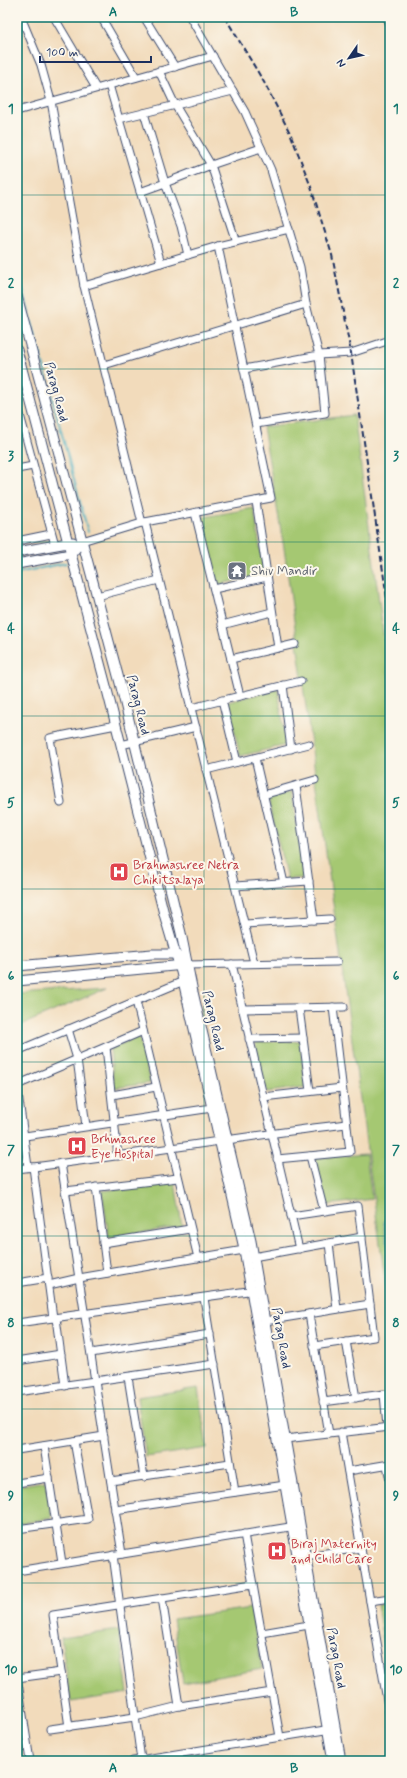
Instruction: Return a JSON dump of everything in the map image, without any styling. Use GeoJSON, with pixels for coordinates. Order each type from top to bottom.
{"type":"FeatureCollection","features":[{"type":"Feature","properties":{"kind":"street"},"geometry":{"type":"LineString","coordinates":[[21,17],[41,65],[51,101],[84,286],[196,727],[254,963]]}},
{"type":"Feature","properties":{"kind":"street"},"geometry":{"type":"LineString","coordinates":[[54,17],[96,88]]}},
{"type":"Feature","properties":{"kind":"street"},"geometry":{"type":"LineString","coordinates":[[101,17],[136,77]]}},
{"type":"Feature","properties":{"kind":"street"},"geometry":{"type":"LineString","coordinates":[[144,17],[174,66]]}},
{"type":"Feature","properties":{"kind":"street"},"geometry":{"type":"LineString","coordinates":[[190,17],[214,56],[245,112],[271,170],[300,267],[306,304],[319,355],[325,413],[256,424]]}},
{"type":"Feature","properties":{"kind":"street"},"geometry":{"type":"LineString","coordinates":[[388,17],[390,22]]}},
{"type":"Feature","properties":{"kind":"street"},"geometry":{"type":"LineString","coordinates":[[17,110],[214,56]]}},
{"type":"Feature","properties":{"kind":"street"},"geometry":{"type":"LineString","coordinates":[[159,71],[175,105],[211,165],[236,242]]}},
{"type":"Feature","properties":{"kind":"street"},"geometry":{"type":"LineString","coordinates":[[109,85],[161,263]]}},
{"type":"Feature","properties":{"kind":"street"},"geometry":{"type":"LineString","coordinates":[[119,119],[233,91]]}},
{"type":"Feature","properties":{"kind":"street"},"geometry":{"type":"LineString","coordinates":[[144,113],[165,183],[181,226],[188,255]]}},
{"type":"Feature","properties":{"kind":"street"},"geometry":{"type":"LineString","coordinates":[[140,192],[261,148]]}},
{"type":"Feature","properties":{"kind":"street"},"geometry":{"type":"LineString","coordinates":[[84,286],[218,246],[289,229]]}},
{"type":"Feature","properties":{"kind":"street"},"geometry":{"type":"LineString","coordinates":[[17,552],[68,542],[82,541],[144,523],[272,498],[218,246]]}},
{"type":"Feature","properties":{"kind":"street","name":"Parag Road"},"geometry":{"type":"LineString","coordinates":[[17,296],[97,596],[181,933],[183,965],[212,1108],[223,1140],[244,1250],[265,1321],[285,1439],[309,1626],[331,1729],[341,1761]]}},
{"type":"Feature","properties":{"kind":"street"},"geometry":{"type":"LineString","coordinates":[[104,365],[306,304]]}},
{"type":"Feature","properties":{"kind":"street"},"geometry":{"type":"LineString","coordinates":[[244,369],[319,355],[350,353],[390,340]]}},
{"type":"Feature","properties":{"kind":"street","name":"Parag Road"},"geometry":{"type":"LineString","coordinates":[[17,350],[175,954]]}},
{"type":"Feature","properties":{"kind":"street"},"geometry":{"type":"LineString","coordinates":[[17,404],[55,545]]}},
{"type":"Feature","properties":{"kind":"street"},"geometry":{"type":"LineString","coordinates":[[17,469],[33,466]]}},
{"type":"Feature","properties":{"kind":"street"},"geometry":{"type":"LineString","coordinates":[[256,501],[278,648]]}},
{"type":"Feature","properties":{"kind":"street"},"geometry":{"type":"LineString","coordinates":[[195,513],[240,696]]}},
{"type":"Feature","properties":{"kind":"street"},"geometry":{"type":"LineString","coordinates":[[17,541],[51,534]]}},
{"type":"Feature","properties":{"kind":"street"},"geometry":{"type":"LineString","coordinates":[[17,564],[71,554],[82,541]]}},
{"type":"Feature","properties":{"kind":"street"},"geometry":{"type":"LineString","coordinates":[[214,589],[267,577]]}},
{"type":"Feature","properties":{"kind":"street"},"geometry":{"type":"LineString","coordinates":[[97,596],[159,580]]}},
{"type":"Feature","properties":{"kind":"street"},"geometry":{"type":"LineString","coordinates":[[222,625],[272,612]]}},
{"type":"Feature","properties":{"kind":"street"},"geometry":{"type":"LineString","coordinates":[[231,659],[295,644]]}},
{"type":"Feature","properties":{"kind":"street"},"geometry":{"type":"LineString","coordinates":[[191,708],[301,681]]}},
{"type":"Feature","properties":{"kind":"street"},"geometry":{"type":"LineString","coordinates":[[283,685],[291,749]]}},
{"type":"Feature","properties":{"kind":"street"},"geometry":{"type":"LineString","coordinates":[[222,700],[237,762]]}},
{"type":"Feature","properties":{"kind":"street"},"geometry":{"type":"LineString","coordinates":[[61,803],[50,738],[116,725]]}},
{"type":"Feature","properties":{"kind":"street"},"geometry":{"type":"LineString","coordinates":[[121,745],[196,727]]}},
{"type":"Feature","properties":{"kind":"street"},"geometry":{"type":"LineString","coordinates":[[206,770],[309,744]]}},
{"type":"Feature","properties":{"kind":"street"},"geometry":{"type":"LineString","coordinates":[[255,758],[284,883]]}},
{"type":"Feature","properties":{"kind":"street"},"geometry":{"type":"LineString","coordinates":[[263,795],[315,780]]}},
{"type":"Feature","properties":{"kind":"street"},"geometry":{"type":"LineString","coordinates":[[296,786],[314,920]]}},
{"type":"Feature","properties":{"kind":"street"},"geometry":{"type":"LineString","coordinates":[[235,886],[308,881]]}},
{"type":"Feature","properties":{"kind":"street"},"geometry":{"type":"LineString","coordinates":[[244,924],[330,919]]}},
{"type":"Feature","properties":{"kind":"street"},"geometry":{"type":"LineString","coordinates":[[17,966],[152,954],[175,954],[183,965]]}},
{"type":"Feature","properties":{"kind":"street"},"geometry":{"type":"LineString","coordinates":[[17,981],[183,965],[337,962]]}},
{"type":"Feature","properties":{"kind":"street"},"geometry":{"type":"LineString","coordinates":[[232,964],[299,1248]]}},
{"type":"Feature","properties":{"kind":"street"},"geometry":{"type":"LineString","coordinates":[[17,1050],[186,980]]}},
{"type":"Feature","properties":{"kind":"street","name":"Parag Road"},"geometry":{"type":"LineString","coordinates":[[186,980],[223,1140],[253,1257],[255,1290],[285,1485],[305,1556],[331,1729],[333,1761]]}},
{"type":"Feature","properties":{"kind":"street"},"geometry":{"type":"LineString","coordinates":[[136,1001],[162,1114],[198,1258]]}},
{"type":"Feature","properties":{"kind":"street"},"geometry":{"type":"LineString","coordinates":[[277,1159],[350,1152],[332,1007]]}},
{"type":"Feature","properties":{"kind":"street"},"geometry":{"type":"LineString","coordinates":[[242,1009],[344,1007]]}},
{"type":"Feature","properties":{"kind":"street"},"geometry":{"type":"LineString","coordinates":[[299,1008],[310,1091]]}},
{"type":"Feature","properties":{"kind":"street"},"geometry":{"type":"LineString","coordinates":[[68,1030],[77,1059],[86,1126]]}},
{"type":"Feature","properties":{"kind":"street"},"geometry":{"type":"LineString","coordinates":[[65,1386],[17,1085],[143,1031]]}},
{"type":"Feature","properties":{"kind":"street"},"geometry":{"type":"LineString","coordinates":[[249,1039],[304,1038]]}},
{"type":"Feature","properties":{"kind":"street"},"geometry":{"type":"LineString","coordinates":[[106,1047],[118,1156]]}},
{"type":"Feature","properties":{"kind":"street"},"geometry":{"type":"LineString","coordinates":[[112,1095],[156,1087]]}},
{"type":"Feature","properties":{"kind":"street"},"geometry":{"type":"LineString","coordinates":[[263,1097],[342,1088]]}},
{"type":"Feature","properties":{"kind":"street"},"geometry":{"type":"LineString","coordinates":[[25,1136],[114,1123],[162,1114],[212,1108]]}},
{"type":"Feature","properties":{"kind":"street"},"geometry":{"type":"LineString","coordinates":[[17,1169],[346,1124]]}},
{"type":"Feature","properties":{"kind":"street"},"geometry":{"type":"LineString","coordinates":[[310,1156],[324,1211]]}},
{"type":"Feature","properties":{"kind":"street"},"geometry":{"type":"LineString","coordinates":[[61,1163],[122,1554]]}},
{"type":"Feature","properties":{"kind":"street"},"geometry":{"type":"LineString","coordinates":[[66,1191],[178,1178]]}},
{"type":"Feature","properties":{"kind":"street"},"geometry":{"type":"LineString","coordinates":[[96,1187],[107,1273]]}},
{"type":"Feature","properties":{"kind":"street"},"geometry":{"type":"LineString","coordinates":[[291,1216],[358,1206],[374,1337],[314,1346]]}},
{"type":"Feature","properties":{"kind":"street"},"geometry":{"type":"LineString","coordinates":[[103,1243],[190,1229]]}},
{"type":"Feature","properties":{"kind":"street"},"geometry":{"type":"LineString","coordinates":[[253,1257],[362,1237]]}},
{"type":"Feature","properties":{"kind":"street"},"geometry":{"type":"LineString","coordinates":[[329,1243],[337,1309]]}},
{"type":"Feature","properties":{"kind":"street"},"geometry":{"type":"LineString","coordinates":[[17,1283],[48,1282],[80,1278],[244,1250]]}},
{"type":"Feature","properties":{"kind":"street"},"geometry":{"type":"LineString","coordinates":[[17,1323],[255,1290]]}},
{"type":"Feature","properties":{"kind":"street"},"geometry":{"type":"LineString","coordinates":[[204,1298],[235,1492]]}},
{"type":"Feature","properties":{"kind":"street"},"geometry":{"type":"LineString","coordinates":[[265,1321],[370,1304]]}},
{"type":"Feature","properties":{"kind":"street"},"geometry":{"type":"LineString","coordinates":[[309,1314],[329,1434]]}},
{"type":"Feature","properties":{"kind":"street"},"geometry":{"type":"LineString","coordinates":[[91,1353],[210,1334]]}},
{"type":"Feature","properties":{"kind":"street"},"geometry":{"type":"LineString","coordinates":[[346,1341],[356,1398]]}},
{"type":"Feature","properties":{"kind":"street"},"geometry":{"type":"LineString","coordinates":[[17,1361],[61,1354]]}},
{"type":"Feature","properties":{"kind":"street"},"geometry":{"type":"LineString","coordinates":[[17,1392],[215,1364]]}},
{"type":"Feature","properties":{"kind":"street"},"geometry":{"type":"LineString","coordinates":[[128,1377],[144,1477]]}},
{"type":"Feature","properties":{"kind":"street"},"geometry":{"type":"LineString","coordinates":[[285,1439],[389,1427],[384,1394],[323,1402]]}},
{"type":"Feature","properties":{"kind":"street"},"geometry":{"type":"LineString","coordinates":[[341,1432],[390,1718]]}},
{"type":"Feature","properties":{"kind":"street"},"geometry":{"type":"LineString","coordinates":[[17,1450],[104,1436]]}},
{"type":"Feature","properties":{"kind":"street"},"geometry":{"type":"LineString","coordinates":[[17,1529],[88,1519],[74,1441]]}},
{"type":"Feature","properties":{"kind":"street"},"geometry":{"type":"LineString","coordinates":[[44,1446],[62,1564]]}},
{"type":"Feature","properties":{"kind":"street"},"geometry":{"type":"LineString","coordinates":[[111,1482],[230,1463]]}},
{"type":"Feature","properties":{"kind":"street"},"geometry":{"type":"LineString","coordinates":[[348,1471],[388,1465],[390,1481]]}},
{"type":"Feature","properties":{"kind":"street"},"geometry":{"type":"LineString","coordinates":[[17,1483],[49,1478]]}},
{"type":"Feature","properties":{"kind":"street"},"geometry":{"type":"LineString","coordinates":[[115,1510],[285,1485]]}},
{"type":"Feature","properties":{"kind":"street"},"geometry":{"type":"LineString","coordinates":[[17,1571],[296,1526]]}},
{"type":"Feature","properties":{"kind":"street"},"geometry":{"type":"LineString","coordinates":[[244,1534],[280,1737]]}},
{"type":"Feature","properties":{"kind":"street"},"geometry":{"type":"LineString","coordinates":[[305,1556],[361,1548]]}},
{"type":"Feature","properties":{"kind":"street"},"geometry":{"type":"LineString","coordinates":[[113,1556],[141,1760]]}},
{"type":"Feature","properties":{"kind":"street"},"geometry":{"type":"LineString","coordinates":[[69,1727],[53,1615],[253,1584]]}},
{"type":"Feature","properties":{"kind":"street"},"geometry":{"type":"LineString","coordinates":[[162,1598],[179,1706]]}},
{"type":"Feature","properties":{"kind":"street"},"geometry":{"type":"LineString","coordinates":[[370,1601],[390,1598]]}},
{"type":"Feature","properties":{"kind":"street"},"geometry":{"type":"LineString","coordinates":[[262,1633],[309,1626]]}},
{"type":"Feature","properties":{"kind":"street"},"geometry":{"type":"LineString","coordinates":[[30,1761],[17,1677],[61,1672]]}},
{"type":"Feature","properties":{"kind":"street"},"geometry":{"type":"LineString","coordinates":[[50,1729],[135,1717],[179,1706],[272,1692]]}},
{"type":"Feature","properties":{"kind":"street"},"geometry":{"type":"LineString","coordinates":[[133,1761],[331,1729]]}},
{"type":"Feature","properties":{"kind":"street"},"geometry":{"type":"LineString","coordinates":[[17,1733],[25,1732]]}},
{"type":"Feature","properties":{"kind":"street"},"geometry":{"type":"LineString","coordinates":[[385,1761],[390,1760]]}},
{"type":"Feature","properties":{"kind":"green space"},"geometry":{"type":"Polygon","coordinates":[[[354,415],[390,683],[390,1316],[284,548],[263,427],[354,415]]]}},
{"type":"Feature","properties":{"kind":"green space"},"geometry":{"type":"Polygon","coordinates":[[[254,508],[264,574],[216,585],[199,518],[254,508]]]}},
{"type":"Feature","properties":{"kind":"green space"},"geometry":{"type":"Polygon","coordinates":[[[278,689],[286,745],[240,756],[228,702],[278,689]]]}},
{"type":"Feature","properties":{"kind":"green space"},"geometry":{"type":"Polygon","coordinates":[[[292,792],[304,878],[287,879],[268,799],[292,792]]]}},
{"type":"Feature","properties":{"kind":"green space"},"geometry":{"type":"Polygon","coordinates":[[[107,988],[17,1027],[17,994],[107,988]]]}},
{"type":"Feature","properties":{"kind":"green space"},"geometry":{"type":"Polygon","coordinates":[[[139,1036],[150,1083],[114,1088],[110,1049],[139,1036]]]}},
{"type":"Feature","properties":{"kind":"green space"},"geometry":{"type":"Polygon","coordinates":[[[300,1041],[305,1087],[267,1092],[255,1042],[300,1041]]]}},
{"type":"Feature","properties":{"kind":"green space"},"geometry":{"type":"Polygon","coordinates":[[[366,1154],[372,1199],[327,1205],[315,1158],[366,1154]]]}},
{"type":"Feature","properties":{"kind":"green space"},"geometry":{"type":"Polygon","coordinates":[[[175,1182],[182,1226],[109,1238],[102,1191],[175,1182]]]}},
{"type":"Feature","properties":{"kind":"green space"},"geometry":{"type":"Polygon","coordinates":[[[198,1388],[207,1448],[146,1457],[137,1397],[198,1388]]]}},
{"type":"Feature","properties":{"kind":"green space"},"geometry":{"type":"Polygon","coordinates":[[[45,1481],[52,1518],[17,1524],[17,1486],[45,1481]]]}},
{"type":"Feature","properties":{"kind":"green space"},"geometry":{"type":"Polygon","coordinates":[[[390,1603],[390,1684],[377,1605],[390,1603]]]}},
{"type":"Feature","properties":{"kind":"green space"},"geometry":{"type":"Polygon","coordinates":[[[251,1608],[262,1669],[183,1683],[173,1619],[251,1608]]]}},
{"type":"Feature","properties":{"kind":"green space"},"geometry":{"type":"Polygon","coordinates":[[[119,1630],[128,1693],[71,1702],[61,1638],[119,1630]]]}},
{"type":"Feature","properties":{"kind":"water"},"geometry":{"type":"Polygon","coordinates":[[[390,1211],[390,1260],[384,1223],[390,1211]]]}},
{"type":"Feature","properties":{"kind":"waterway"},"geometry":{"type":"LineString","coordinates":[[17,266],[88,532]]}},
{"type":"Feature","properties":{"kind":"waterway"},"geometry":{"type":"LineString","coordinates":[[17,573],[66,563]]}},
{"type":"Feature","properties":{"kind":"railway"},"geometry":{"type":"LineString","coordinates":[[225,17],[265,84],[291,135],[311,187],[332,255],[351,353],[390,619]]}},
{"type":"Feature","properties":{"kind":"place","name":"Shiv Mandir"},"geometry":{"type":"Point","coordinates":[237,571]}},
{"type":"Feature","properties":{"kind":"place","name":"Brahmashree Netra Chikitsalaya"},"geometry":{"type":"Point","coordinates":[119,872]}},
{"type":"Feature","properties":{"kind":"place","name":"Brhmashree Eye Hospital"},"geometry":{"type":"Point","coordinates":[77,1146]}},
{"type":"Feature","properties":{"kind":"place","name":"Biraj Maternity and Child Care"},"geometry":{"type":"Point","coordinates":[277,1551]}}]}
